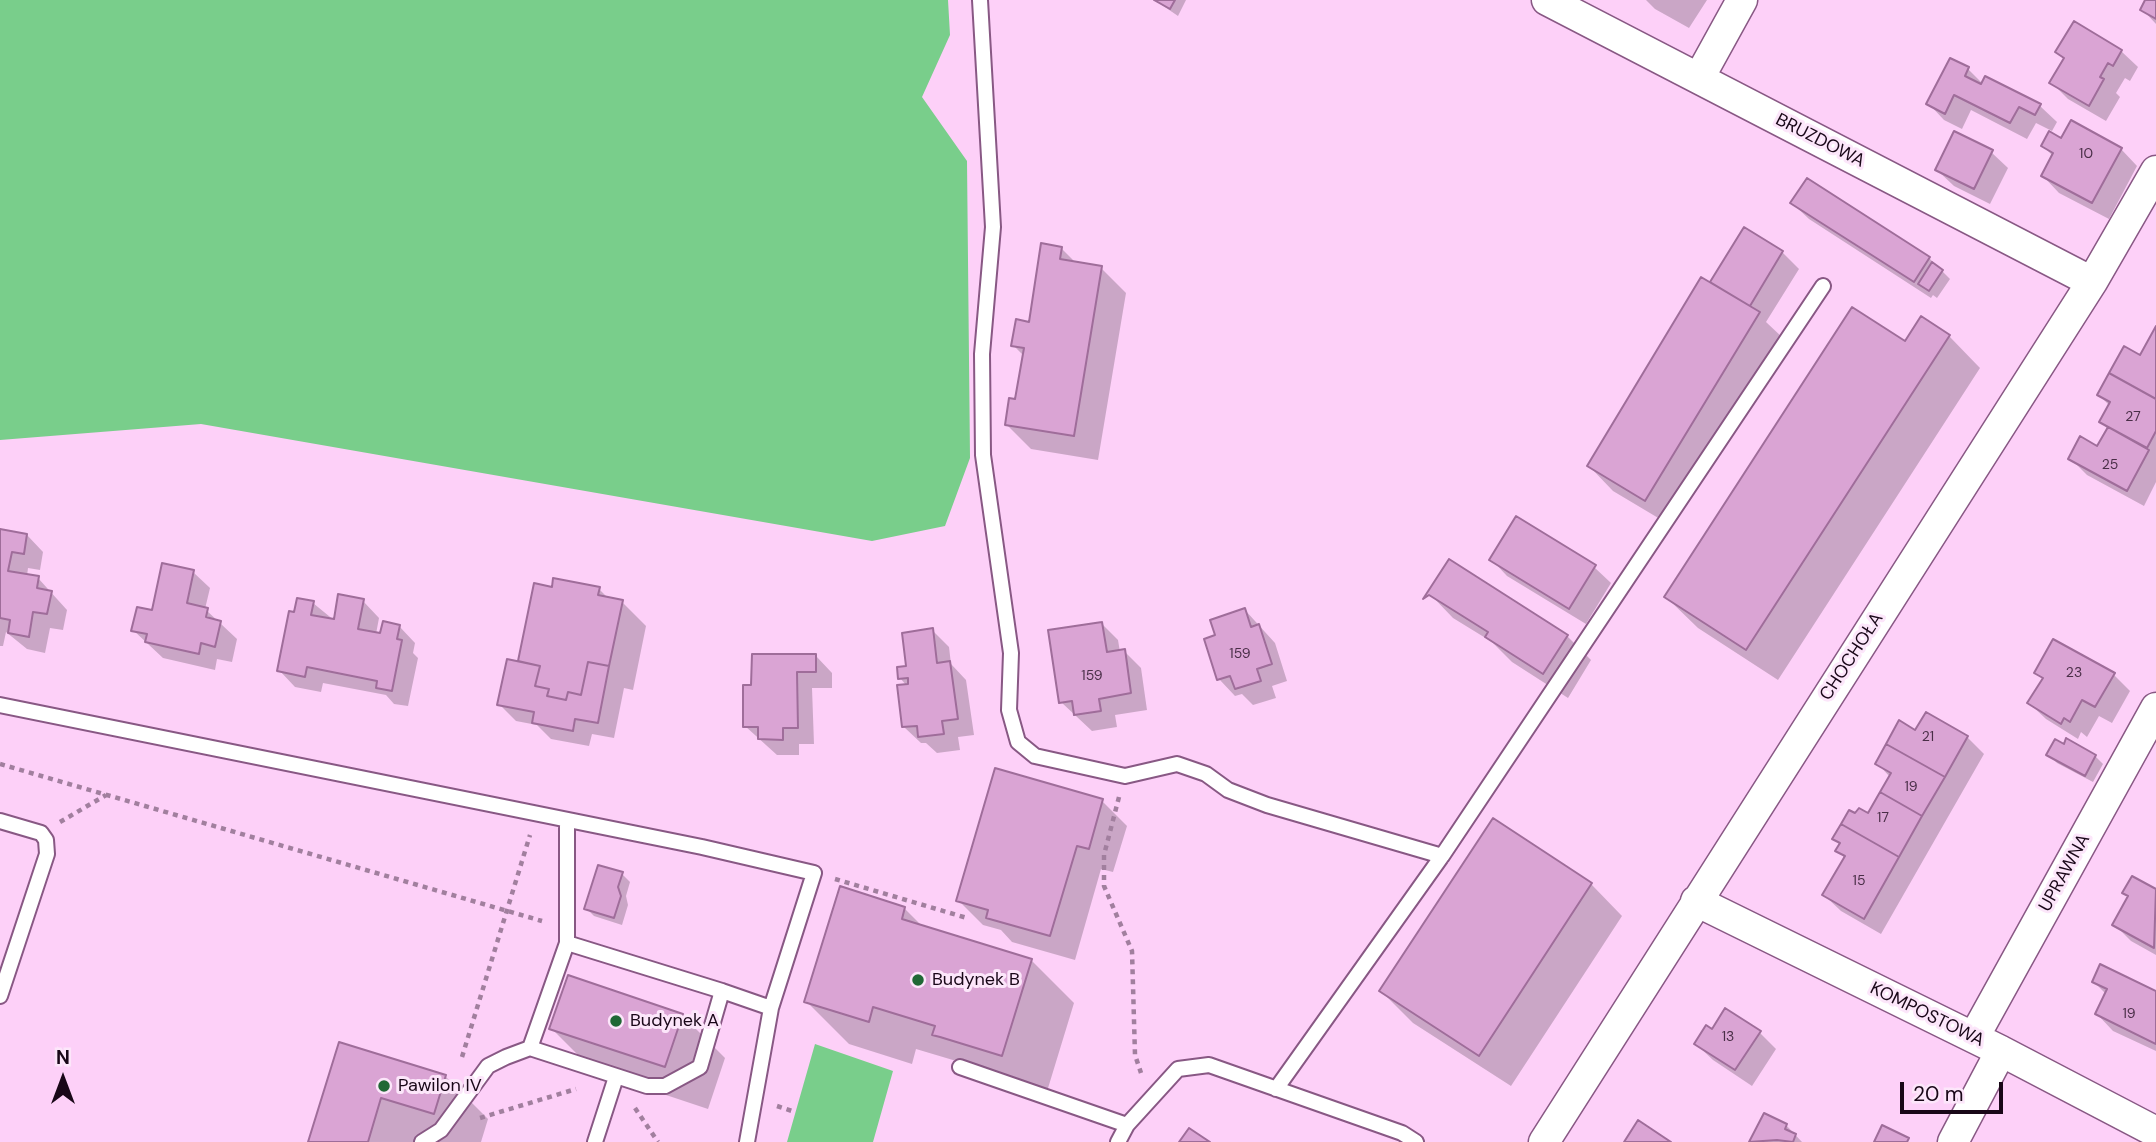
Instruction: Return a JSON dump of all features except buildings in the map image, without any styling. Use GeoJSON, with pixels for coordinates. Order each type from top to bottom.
{"type":"FeatureCollection","features":[{"type":"Feature","properties":{"kind":"street","name":"BRUZDOWA"},"geometry":{"type":"LineString","coordinates":[[1547,0],[2092,282]]}},
{"type":"Feature","properties":{"kind":"street"},"geometry":{"type":"LineString","coordinates":[[1699,78],[1742,0]]}},
{"type":"Feature","properties":{"kind":"street","name":"CHOCHOŁA"},"geometry":{"type":"LineString","coordinates":[[1544,1142],[2092,282],[2156,170]]}},
{"type":"Feature","properties":{"kind":"street","name":"UPRAWNA"},"geometry":{"type":"LineString","coordinates":[[1974,1038],[2156,708]]}},
{"type":"Feature","properties":{"kind":"street","name":"KOMPOSTOWA"},"geometry":{"type":"LineString","coordinates":[[1696,901],[2001,1051],[2156,1132]]}},
{"type":"Feature","properties":{"kind":"street"},"geometry":{"type":"LineString","coordinates":[[1953,1142],[2001,1051]]}},
{"type":"Feature","properties":{"kind":"lane"},"geometry":{"type":"LineString","coordinates":[[980,0],[993,227],[982,354],[983,455],[1011,653],[1009,709],[1018,742],[1035,756],[1125,776],[1177,764],[1206,774],[1227,790],[1267,805],[1441,856]]}},
{"type":"Feature","properties":{"kind":"lane"},"geometry":{"type":"LineString","coordinates":[[1276,1089],[1441,856],[1823,286]]}},
{"type":"Feature","properties":{"kind":"lane"},"geometry":{"type":"LineString","coordinates":[[0,705],[814,873],[771,1008],[747,1142]]}},
{"type":"Feature","properties":{"kind":"lane"},"geometry":{"type":"LineString","coordinates":[[530,1048],[566,936],[567,820]]}},
{"type":"Feature","properties":{"kind":"lane"},"geometry":{"type":"LineString","coordinates":[[0,821],[41,833],[46,840],[47,854],[0,996]]}},
{"type":"Feature","properties":{"kind":"lane"},"geometry":{"type":"LineString","coordinates":[[566,936],[771,1008]]}},
{"type":"Feature","properties":{"kind":"lane"},"geometry":{"type":"LineString","coordinates":[[422,1142],[441,1130],[488,1066],[530,1048],[647,1086],[665,1086],[700,1067],[722,991]]}},
{"type":"Feature","properties":{"kind":"lane"},"geometry":{"type":"LineString","coordinates":[[1118,1142],[1127,1125],[1178,1069],[1209,1065],[1402,1133],[1416,1142]]}},
{"type":"Feature","properties":{"kind":"lane"},"geometry":{"type":"LineString","coordinates":[[960,1068],[1127,1125]]}},
{"type":"Feature","properties":{"kind":"lane"},"geometry":{"type":"LineString","coordinates":[[595,1142],[616,1077]]}},
{"type":"Feature","properties":{"kind":"path"},"geometry":{"type":"LineString","coordinates":[[0,764],[505,911],[566,936]]}},
{"type":"Feature","properties":{"kind":"path"},"geometry":{"type":"LineString","coordinates":[[1125,776],[1104,855],[1104,886],[1132,951],[1135,1055],[1151,1099]]}},
{"type":"Feature","properties":{"kind":"path"},"geometry":{"type":"LineString","coordinates":[[41,833],[106,795]]}},
{"type":"Feature","properties":{"kind":"path"},"geometry":{"type":"LineString","coordinates":[[460,1066],[505,911],[537,814]]}},
{"type":"Feature","properties":{"kind":"path"},"geometry":{"type":"LineString","coordinates":[[814,873],[967,918]]}},
{"type":"Feature","properties":{"kind":"path"},"geometry":{"type":"LineString","coordinates":[[441,1130],[616,1077]]}},
{"type":"Feature","properties":{"kind":"green space"},"geometry":{"type":"Polygon","coordinates":[[[0,0],[948,0],[950,35],[922,97],[967,161],[970,458],[945,526],[872,541],[201,424],[0,440],[0,0]]]}},
{"type":"Feature","properties":{"kind":"green space"},"geometry":{"type":"Polygon","coordinates":[[[815,1044],[893,1071],[873,1142],[787,1142],[815,1044]]]}},
{"type":"Feature","properties":{"kind":"place","name":"Budynek B"},"geometry":{"type":"Point","coordinates":[918,980]}},
{"type":"Feature","properties":{"kind":"place","name":"Budynek A"},"geometry":{"type":"Point","coordinates":[616,1021]}},
{"type":"Feature","properties":{"kind":"place","name":"Pawilon IV"},"geometry":{"type":"Point","coordinates":[384,1086]}}]}
